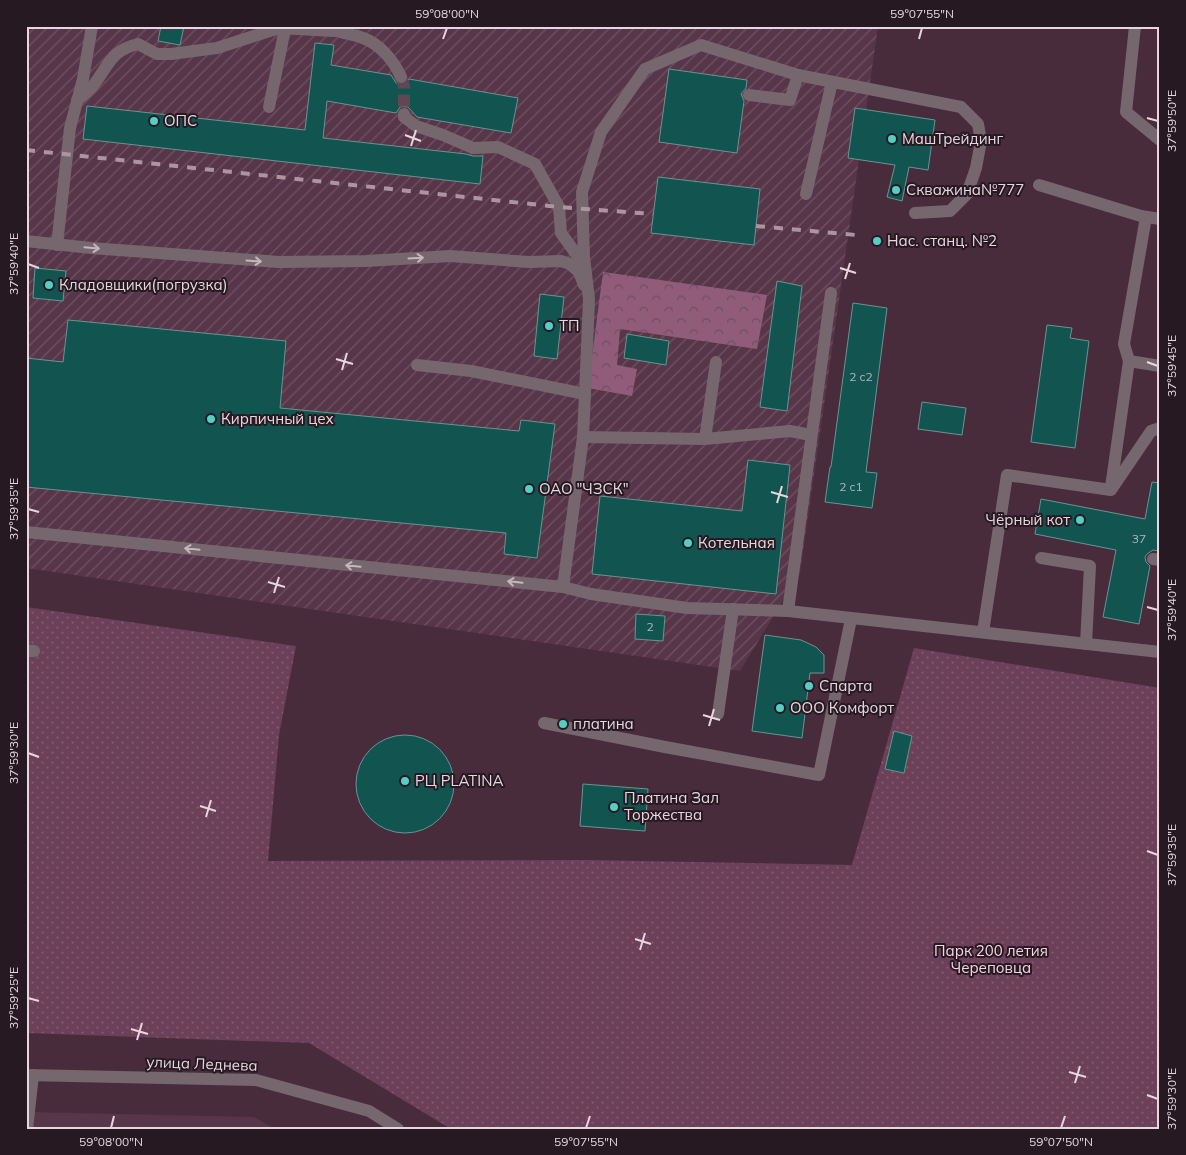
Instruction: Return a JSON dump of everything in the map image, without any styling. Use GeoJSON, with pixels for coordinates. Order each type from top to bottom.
{"type":"FeatureCollection","features":[{"type":"Feature","properties":{"kind":"street"},"geometry":{"type":"LineString","coordinates":[[57,245],[70,128],[83,79],[92,26]]}},
{"type":"Feature","properties":{"kind":"street"},"geometry":{"type":"LineString","coordinates":[[1135,26],[1126,112],[1160,140]]}},
{"type":"Feature","properties":{"kind":"street"},"geometry":{"type":"LineString","coordinates":[[78,100],[94,85],[106,64],[124,48],[138,44],[157,54],[171,54],[217,48],[279,28],[329,29],[362,38],[378,45],[397,68],[401,77]]}},
{"type":"Feature","properties":{"kind":"street"},"geometry":{"type":"LineString","coordinates":[[269,107],[285,28]]}},
{"type":"Feature","properties":{"kind":"street"},"geometry":{"type":"LineString","coordinates":[[563,587],[583,437],[589,299],[585,266],[582,192],[601,132],[645,69],[701,45],[798,75],[961,107],[978,124],[981,141],[976,168],[967,194],[950,212],[915,213]]}},
{"type":"Feature","properties":{"kind":"street"},"geometry":{"type":"LineString","coordinates":[[749,95],[790,100],[798,75]]}},
{"type":"Feature","properties":{"kind":"street"},"geometry":{"type":"LineString","coordinates":[[806,194],[832,82]]}},
{"type":"Feature","properties":{"kind":"street"},"geometry":{"type":"LineString","coordinates":[[404,114],[404,117],[416,126],[473,148],[498,147],[534,164],[559,207],[561,233],[585,266]]}},
{"type":"Feature","properties":{"kind":"street"},"geometry":{"type":"LineString","coordinates":[[1039,185],[1160,219]]}},
{"type":"Feature","properties":{"kind":"street"},"geometry":{"type":"LineString","coordinates":[[1111,490],[1129,361],[1124,344],[1146,216]]}},
{"type":"Feature","properties":{"kind":"street"},"geometry":{"type":"LineString","coordinates":[[26,241],[279,262],[366,261],[450,256],[529,262],[561,261],[570,264],[579,272],[589,299]]}},
{"type":"Feature","properties":{"kind":"street"},"geometry":{"type":"LineString","coordinates":[[788,611],[831,293]]}},
{"type":"Feature","properties":{"kind":"street"},"geometry":{"type":"LineString","coordinates":[[1129,361],[1160,366]]}},
{"type":"Feature","properties":{"kind":"street"},"geometry":{"type":"LineString","coordinates":[[705,439],[716,362]]}},
{"type":"Feature","properties":{"kind":"street"},"geometry":{"type":"LineString","coordinates":[[417,365],[472,370],[585,394]]}},
{"type":"Feature","properties":{"kind":"street"},"geometry":{"type":"LineString","coordinates":[[1111,490],[1151,430],[1160,428]]}},
{"type":"Feature","properties":{"kind":"street"},"geometry":{"type":"LineString","coordinates":[[583,437],[705,439],[790,431],[811,435]]}},
{"type":"Feature","properties":{"kind":"street"},"geometry":{"type":"LineString","coordinates":[[983,632],[1007,475],[1111,490]]}},
{"type":"Feature","properties":{"kind":"street"},"geometry":{"type":"LineString","coordinates":[[26,532],[563,587],[591,594],[687,608],[788,611],[1160,652]]}},
{"type":"Feature","properties":{"kind":"street"},"geometry":{"type":"LineString","coordinates":[[1041,558],[1090,566],[1086,644]]}},
{"type":"Feature","properties":{"kind":"street"},"geometry":{"type":"LineString","coordinates":[[718,714],[733,609]]}},
{"type":"Feature","properties":{"kind":"street"},"geometry":{"type":"LineString","coordinates":[[544,723],[819,775],[851,619]]}},
{"type":"Feature","properties":{"kind":"street"},"geometry":{"type":"LineString","coordinates":[[27,1129],[29,1075]]}},
{"type":"Feature","properties":{"kind":"street","name":"улица Леднева"},"geometry":{"type":"LineString","coordinates":[[29,1075],[256,1080],[369,1111],[398,1129]]}},
{"type":"Feature","properties":{"kind":"shaded area"},"geometry":{"type":"Polygon","coordinates":[[[26,26],[878,26],[800,573],[740,671],[26,568],[26,26]]]}},
{"type":"Feature","properties":{"kind":"shaded area"},"geometry":{"type":"Polygon","coordinates":[[[26,1112],[254,1117],[275,1129],[26,1129],[26,1112]]]}},
{"type":"Feature","properties":{"kind":"green space"},"geometry":{"type":"Polygon","coordinates":[[[603,272],[767,295],[757,349],[620,329],[617,365],[637,369],[632,396],[588,388],[603,272]]]}},
{"type":"Feature","properties":{"kind":"green space","name":"Парк 200 летия Череповца"},"geometry":{"type":"Polygon","coordinates":[[[26,607],[296,646],[279,735],[268,861],[585,860],[852,865],[914,648],[1160,688],[1160,1129],[451,1129],[309,1043],[26,1033],[26,607]]]}},
{"type":"Feature","properties":{"kind":"building"},"geometry":{"type":"Polygon","coordinates":[[[161,26],[184,26],[180,45],[158,41],[161,26]]]}},
{"type":"Feature","properties":{"kind":"building","name":"ОПС"},"geometry":{"type":"Polygon","coordinates":[[[315,43],[334,45],[331,65],[391,75],[396,83],[400,85],[405,84],[409,79],[518,98],[511,133],[417,117],[408,107],[404,106],[400,107],[396,113],[327,101],[323,138],[483,156],[480,184],[83,139],[87,106],[305,130],[315,43]]]}},
{"type":"Feature","properties":{"kind":"building"},"geometry":{"type":"Polygon","coordinates":[[[669,69],[747,80],[746,88],[741,94],[744,101],[737,153],[659,142],[669,69]]]}},
{"type":"Feature","properties":{"kind":"building","name":"МашТрейдинг"},"geometry":{"type":"Polygon","coordinates":[[[855,108],[935,120],[928,170],[909,167],[902,201],[887,197],[895,165],[848,158],[855,108]]]}},
{"type":"Feature","properties":{"kind":"building"},"geometry":{"type":"Polygon","coordinates":[[[658,177],[760,189],[754,245],[651,233],[658,177]]]}},
{"type":"Feature","properties":{"kind":"building","name":"Кладовщики(погрузка)"},"geometry":{"type":"Polygon","coordinates":[[[35,268],[66,271],[63,301],[33,298],[35,268]]]}},
{"type":"Feature","properties":{"kind":"building"},"geometry":{"type":"Polygon","coordinates":[[[777,281],[802,286],[787,411],[760,407],[777,281]]]}},
{"type":"Feature","properties":{"kind":"building","name":"ТП"},"geometry":{"type":"Polygon","coordinates":[[[540,294],[564,297],[557,359],[534,356],[540,294]]]}},
{"type":"Feature","properties":{"kind":"building"},"geometry":{"type":"Polygon","coordinates":[[[853,303],[887,308],[866,472],[877,473],[872,508],[825,502],[853,303]]]}},
{"type":"Feature","properties":{"kind":"building","name":"Кирпичный цех"},"geometry":{"type":"Polygon","coordinates":[[[68,320],[286,341],[280,408],[519,431],[521,420],[555,424],[537,558],[504,554],[506,533],[26,487],[26,358],[63,362],[68,320]]]}},
{"type":"Feature","properties":{"kind":"building"},"geometry":{"type":"Polygon","coordinates":[[[1047,325],[1072,328],[1070,338],[1089,341],[1075,448],[1031,442],[1047,325]]]}},
{"type":"Feature","properties":{"kind":"building"},"geometry":{"type":"Polygon","coordinates":[[[627,334],[669,341],[666,365],[624,358],[627,334]]]}},
{"type":"Feature","properties":{"kind":"building"},"geometry":{"type":"Polygon","coordinates":[[[922,402],[966,408],[962,435],[918,429],[922,402]]]}},
{"type":"Feature","properties":{"kind":"building","name":"Котельная"},"geometry":{"type":"Polygon","coordinates":[[[748,460],[790,465],[776,594],[592,574],[600,496],[742,511],[748,460]]]}},
{"type":"Feature","properties":{"kind":"building"},"geometry":{"type":"Polygon","coordinates":[[[1152,482],[1160,483],[1160,551],[1153,550],[1145,557],[1146,562],[1150,566],[1139,624],[1103,617],[1116,550],[1035,534],[1041,499],[1145,519],[1152,482]]]}},
{"type":"Feature","properties":{"kind":"building"},"geometry":{"type":"Polygon","coordinates":[[[636,614],[665,616],[663,641],[635,639],[636,614]]]}},
{"type":"Feature","properties":{"kind":"building","name":"ООО Комфорт"},"geometry":{"type":"Polygon","coordinates":[[[765,635],[801,640],[816,647],[824,655],[824,673],[810,673],[802,738],[752,731],[765,635]]]}},
{"type":"Feature","properties":{"kind":"building"},"geometry":{"type":"Polygon","coordinates":[[[894,731],[912,736],[904,773],[885,769],[894,731]]]}},
{"type":"Feature","properties":{"kind":"building","name":"РЦ PLATINA"},"geometry":{"type":"Polygon","coordinates":[[[405,735],[424,738],[440,749],[451,765],[454,784],[451,803],[440,819],[424,830],[405,833],[386,830],[370,819],[359,803],[356,784],[359,765],[370,749],[386,738],[405,735]]]}},
{"type":"Feature","properties":{"kind":"building","name":"Платина Зал Торжества"},"geometry":{"type":"Polygon","coordinates":[[[583,784],[648,789],[645,831],[580,826],[583,784]]]}},
{"type":"Feature","properties":{"kind":"tunnel"},"geometry":{"type":"LineString","coordinates":[[401,77],[404,86],[404,114]]}},
{"type":"Feature","properties":{"kind":"railway"},"geometry":{"type":"LineString","coordinates":[[26,150],[559,207],[653,214]]}},
{"type":"Feature","properties":{"kind":"railway"},"geometry":{"type":"LineString","coordinates":[[756,226],[856,235]]}},
{"type":"Feature","properties":{"kind":"place","name":"ОПС"},"geometry":{"type":"Point","coordinates":[154,121]}},
{"type":"Feature","properties":{"kind":"place","name":"МашТрейдинг"},"geometry":{"type":"Point","coordinates":[892,139]}},
{"type":"Feature","properties":{"kind":"place","name":"Скважина№777"},"geometry":{"type":"Point","coordinates":[896,190]}},
{"type":"Feature","properties":{"kind":"place","name":"Нас. станц. №2"},"geometry":{"type":"Point","coordinates":[877,241]}},
{"type":"Feature","properties":{"kind":"place","name":"Кладовщики(погрузка)"},"geometry":{"type":"Point","coordinates":[49,285]}},
{"type":"Feature","properties":{"kind":"place","name":"ТП"},"geometry":{"type":"Point","coordinates":[549,326]}},
{"type":"Feature","properties":{"kind":"place","name":"Кирпичный цех"},"geometry":{"type":"Point","coordinates":[211,419]}},
{"type":"Feature","properties":{"kind":"place","name":"ОАО \"ЧЗСК\""},"geometry":{"type":"Point","coordinates":[529,489]}},
{"type":"Feature","properties":{"kind":"place","name":"Чёрный кот"},"geometry":{"type":"Point","coordinates":[1080,520]}},
{"type":"Feature","properties":{"kind":"place","name":"Котельная"},"geometry":{"type":"Point","coordinates":[688,543]}},
{"type":"Feature","properties":{"kind":"place","name":"Спарта"},"geometry":{"type":"Point","coordinates":[809,686]}},
{"type":"Feature","properties":{"kind":"place","name":"ООО Комфорт"},"geometry":{"type":"Point","coordinates":[780,708]}},
{"type":"Feature","properties":{"kind":"place","name":"платина"},"geometry":{"type":"Point","coordinates":[563,724]}},
{"type":"Feature","properties":{"kind":"place","name":"РЦ PLATINA"},"geometry":{"type":"Point","coordinates":[405,781]}},
{"type":"Feature","properties":{"kind":"place","name":"Платина Зал Торжества"},"geometry":{"type":"Point","coordinates":[614,807]}}]}
